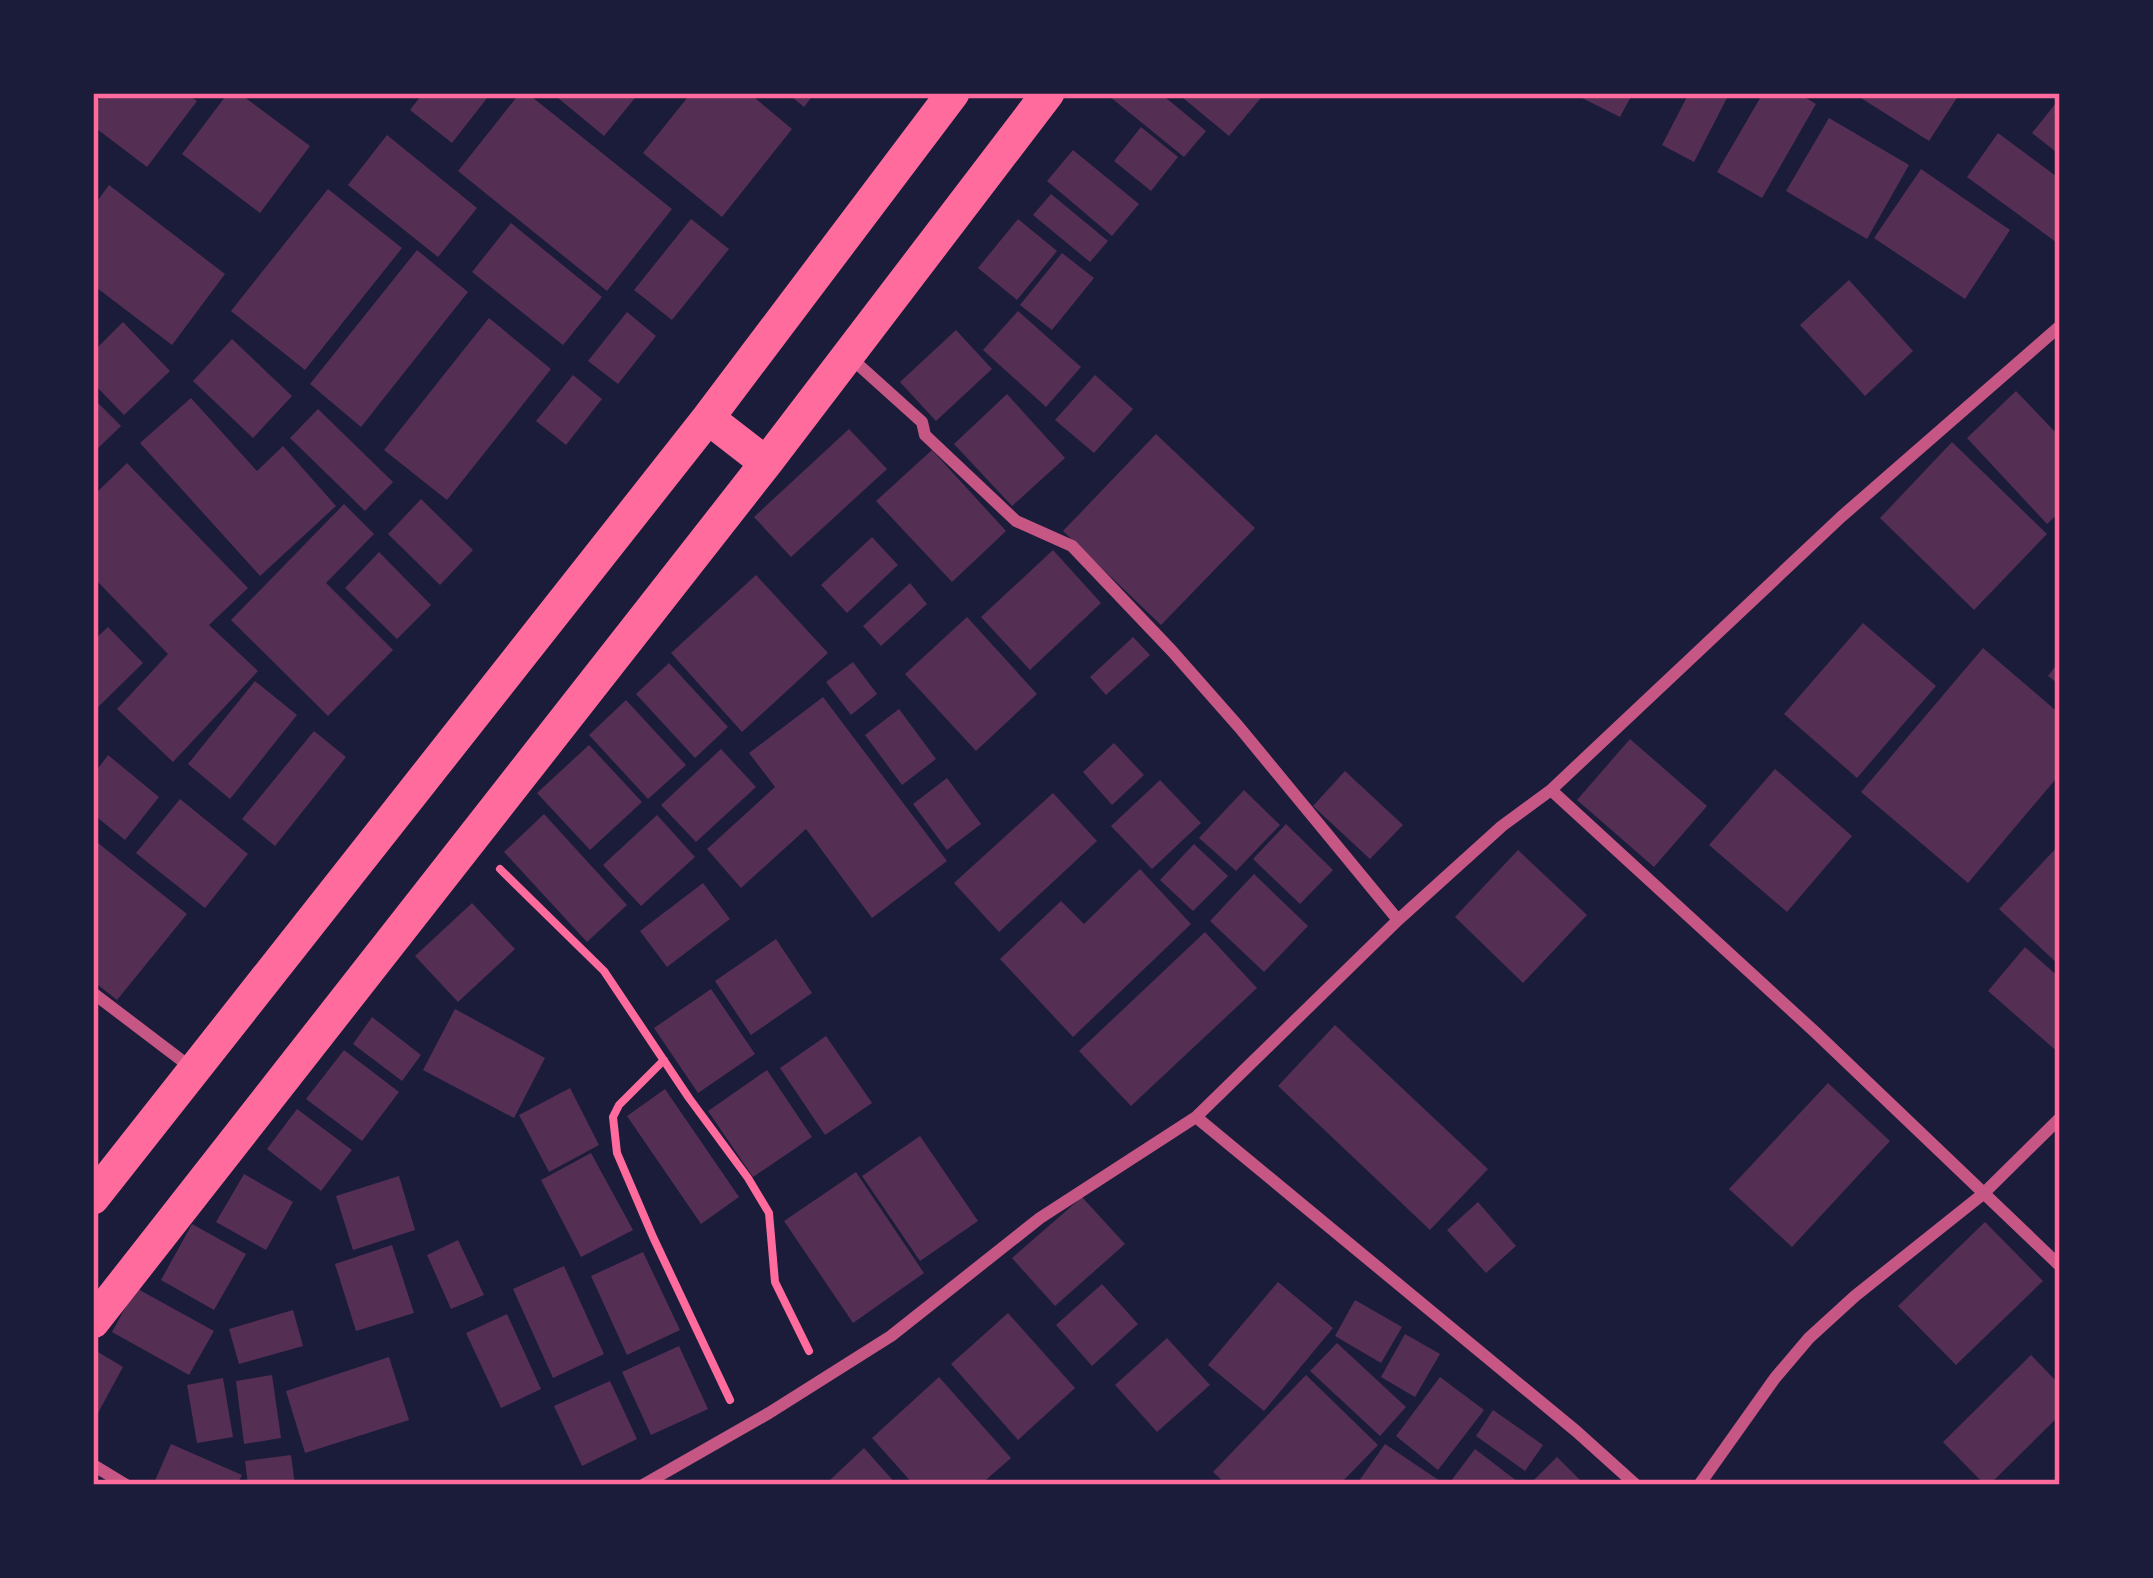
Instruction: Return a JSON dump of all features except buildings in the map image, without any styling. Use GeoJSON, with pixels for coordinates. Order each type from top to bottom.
{"type":"FeatureCollection","features":[{"type":"Feature","properties":{"kind":"highway"},"geometry":{"type":"LineString","coordinates":[[93,1198],[708,418],[952,93]]}},
{"type":"Feature","properties":{"kind":"highway"},"geometry":{"type":"LineString","coordinates":[[93,1322],[766,463],[1048,93]]}},
{"type":"Feature","properties":{"kind":"highway"},"geometry":{"type":"LineString","coordinates":[[708,418],[766,463]]}},
{"type":"Feature","properties":{"kind":"street"},"geometry":{"type":"LineString","coordinates":[[643,1485],[744,1429],[891,1336],[1040,1218],[1196,1117],[1398,920],[1502,826],[1551,790],[1840,517],[2060,326]]}},
{"type":"Feature","properties":{"kind":"street"},"geometry":{"type":"LineString","coordinates":[[848,355],[922,422],[926,435],[1016,521],[1072,546],[1172,650],[1398,920]]}},
{"type":"Feature","properties":{"kind":"street"},"geometry":{"type":"LineString","coordinates":[[1551,790],[2060,1266]]}},
{"type":"Feature","properties":{"kind":"street"},"geometry":{"type":"LineString","coordinates":[[93,993],[194,1070]]}},
{"type":"Feature","properties":{"kind":"street"},"geometry":{"type":"LineString","coordinates":[[1196,1117],[1636,1485]]}},
{"type":"Feature","properties":{"kind":"street"},"geometry":{"type":"LineString","coordinates":[[1699,1485],[1809,1338],[1983,1194],[2060,1118]]}},
{"type":"Feature","properties":{"kind":"street"},"geometry":{"type":"LineString","coordinates":[[93,1465],[126,1485]]}},
{"type":"Feature","properties":{"kind":"path"},"geometry":{"type":"LineString","coordinates":[[470,841],[604,971],[748,1178],[769,1213],[775,1282],[824,1379]]}},
{"type":"Feature","properties":{"kind":"path"},"geometry":{"type":"LineString","coordinates":[[664,1060],[619,1105],[613,1118],[617,1153],[744,1429]]}}]}
